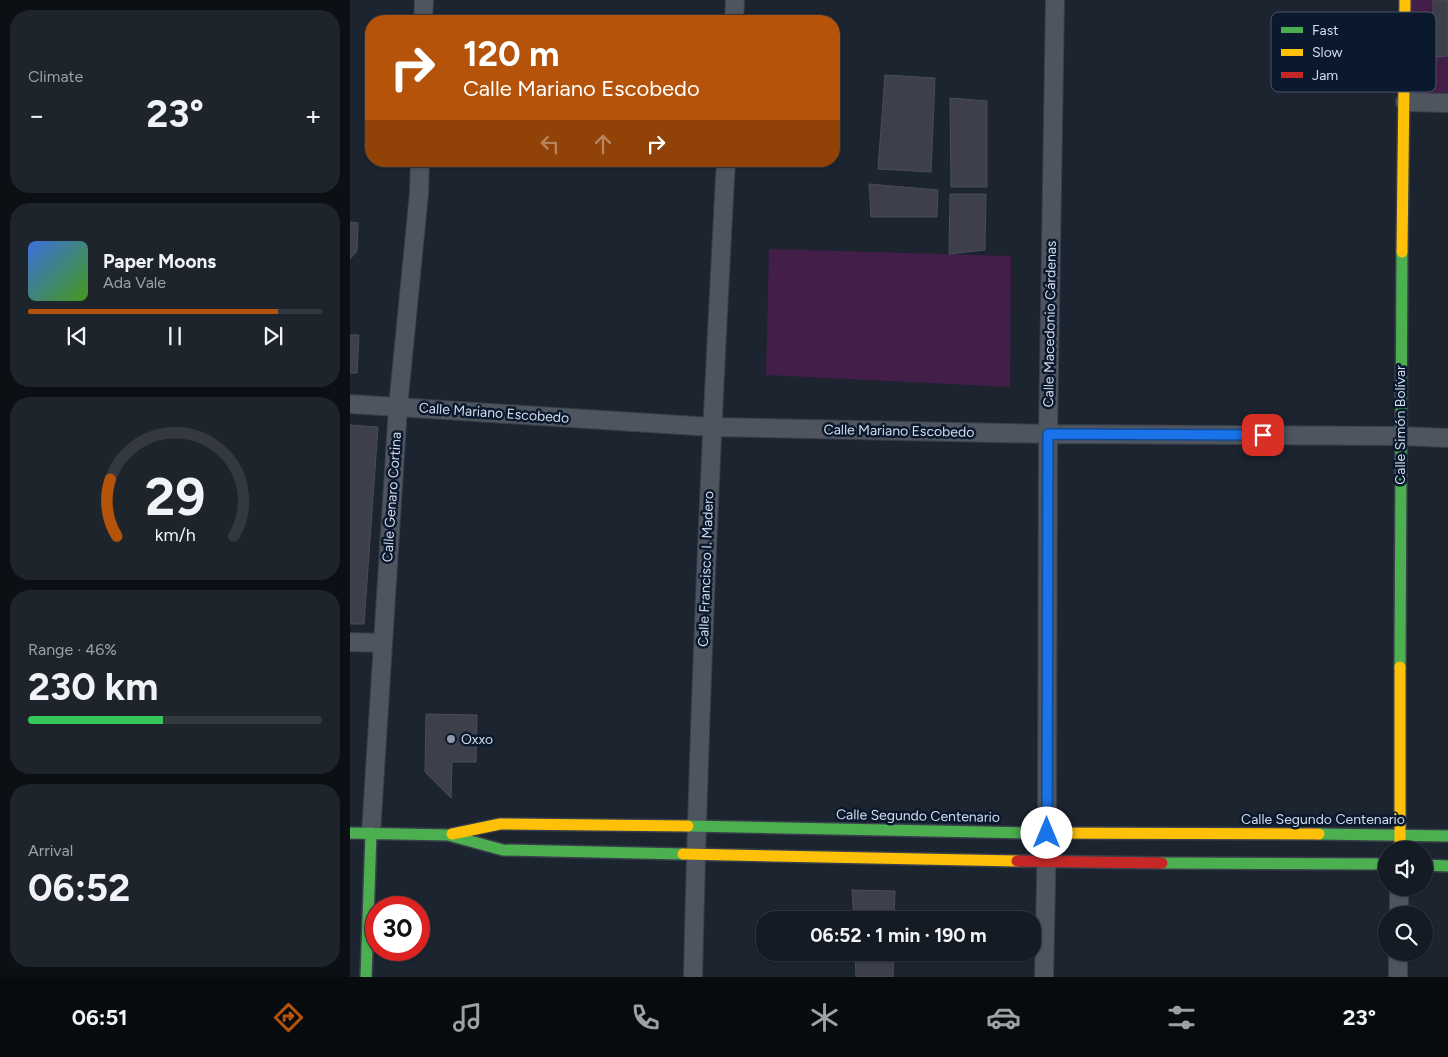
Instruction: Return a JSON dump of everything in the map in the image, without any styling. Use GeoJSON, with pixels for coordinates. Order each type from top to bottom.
{"type":"FeatureCollection","features":[{"type":"Feature","properties":{"kind":"street"},"geometry":{"type":"LineString","coordinates":[[423,15],[424,0]]}},
{"type":"Feature","properties":{"kind":"street"},"geometry":{"type":"LineString","coordinates":[[734,15],[735,0]]}},
{"type":"Feature","properties":{"kind":"street","name":"Calle Macedonio Cárdenas"},"geometry":{"type":"LineString","coordinates":[[1044,977],[1047,862],[1048,434],[1055,0]]}},
{"type":"Feature","properties":{"kind":"street","name":"Calle Simón Bolívar"},"geometry":{"type":"LineString","coordinates":[[1400,841],[1400,436],[1405,92]]}},
{"type":"Feature","properties":{"kind":"street"},"geometry":{"type":"LineString","coordinates":[[1405,102],[1448,103]]}},
{"type":"Feature","properties":{"kind":"street","name":"Calle Genaro Cortina"},"geometry":{"type":"LineString","coordinates":[[371,834],[398,407],[420,167]]}},
{"type":"Feature","properties":{"kind":"street","name":"Calle Francisco I. Madero"},"geometry":{"type":"LineString","coordinates":[[693,977],[696,826],[712,427],[726,167]]}},
{"type":"Feature","properties":{"kind":"street","name":"Calle Mariano Escobedo"},"geometry":{"type":"LineString","coordinates":[[350,404],[712,427],[1048,434],[1400,436],[1448,438]]}},
{"type":"Feature","properties":{"kind":"street"},"geometry":{"type":"LineString","coordinates":[[350,642],[382,644]]}},
{"type":"Feature","properties":{"kind":"street","name":"Calle Segundo Centenario"},"geometry":{"type":"LineString","coordinates":[[350,833],[448,835],[500,824],[1047,833],[1400,834],[1448,836]]}},
{"type":"Feature","properties":{"kind":"street"},"geometry":{"type":"LineString","coordinates":[[366,977],[371,834]]}},
{"type":"Feature","properties":{"kind":"street","name":"Calle Segundo Centenario"},"geometry":{"type":"LineString","coordinates":[[448,835],[502,850],[1047,862],[1378,864]]}},
{"type":"Feature","properties":{"kind":"street"},"geometry":{"type":"LineString","coordinates":[[1433,865],[1448,866]]}},
{"type":"Feature","properties":{"kind":"street"},"geometry":{"type":"LineString","coordinates":[[1398,961],[1398,977]]}},
{"type":"Feature","properties":{"kind":"shaded area"},"geometry":{"type":"Polygon","coordinates":[[[1405,0],[1448,0],[1448,103],[1405,102],[1405,92],[1436,92],[1436,12],[1405,12],[1405,0]]]}},
{"type":"Feature","properties":{"kind":"shaded area"},"geometry":{"type":"Polygon","coordinates":[[[769,249],[1011,256],[1010,387],[766,375],[769,249]]]}},
{"type":"Feature","properties":{"kind":"building"},"geometry":{"type":"Polygon","coordinates":[[[1433,0],[1448,0],[1448,56],[1436,57],[1436,12],[1433,12],[1433,0]]]}},
{"type":"Feature","properties":{"kind":"building"},"geometry":{"type":"Polygon","coordinates":[[[885,75],[935,78],[931,172],[878,169],[885,75]]]}},
{"type":"Feature","properties":{"kind":"building"},"geometry":{"type":"Polygon","coordinates":[[[950,98],[987,101],[987,187],[951,187],[950,98]]]}},
{"type":"Feature","properties":{"kind":"building"},"geometry":{"type":"Polygon","coordinates":[[[869,184],[938,190],[937,217],[871,217],[869,184]]]}},
{"type":"Feature","properties":{"kind":"building"},"geometry":{"type":"Polygon","coordinates":[[[950,194],[986,194],[985,250],[949,254],[950,194]]]}},
{"type":"Feature","properties":{"kind":"building"},"geometry":{"type":"Polygon","coordinates":[[[350,222],[358,223],[357,251],[350,259],[350,222]]]}},
{"type":"Feature","properties":{"kind":"building"},"geometry":{"type":"Polygon","coordinates":[[[350,335],[359,335],[357,373],[350,373],[350,335]]]}},
{"type":"Feature","properties":{"kind":"building"},"geometry":{"type":"Polygon","coordinates":[[[350,425],[378,427],[364,624],[350,624],[350,425]]]}},
{"type":"Feature","properties":{"kind":"building","name":"Oxxo"},"geometry":{"type":"Polygon","coordinates":[[[426,714],[477,715],[476,762],[452,762],[451,798],[425,772],[426,714]]]}},
{"type":"Feature","properties":{"kind":"building"},"geometry":{"type":"Polygon","coordinates":[[[852,890],[895,891],[894,911],[853,911],[852,890]]]}},
{"type":"Feature","properties":{"kind":"building"},"geometry":{"type":"Polygon","coordinates":[[[855,961],[894,961],[893,977],[856,977],[855,961]]]}},
{"type":"Feature","properties":{"kind":"traffic: fast"},"geometry":{"type":"LineString","coordinates":[[1400,667],[1402,252]]}},
{"type":"Feature","properties":{"kind":"traffic: fast"},"geometry":{"type":"LineString","coordinates":[[688,826],[1029,833]]}},
{"type":"Feature","properties":{"kind":"traffic: fast"},"geometry":{"type":"LineString","coordinates":[[350,833],[448,835],[503,850],[683,854]]}},
{"type":"Feature","properties":{"kind":"traffic: fast"},"geometry":{"type":"LineString","coordinates":[[366,977],[371,833]]}},
{"type":"Feature","properties":{"kind":"traffic: fast"},"geometry":{"type":"LineString","coordinates":[[1319,834],[1448,836]]}},
{"type":"Feature","properties":{"kind":"traffic: fast"},"geometry":{"type":"LineString","coordinates":[[1162,863],[1378,864]]}},
{"type":"Feature","properties":{"kind":"traffic: fast"},"geometry":{"type":"LineString","coordinates":[[1433,865],[1448,866]]}},
{"type":"Feature","properties":{"kind":"traffic: slow"},"geometry":{"type":"LineString","coordinates":[[1405,0],[1405,12]]}},
{"type":"Feature","properties":{"kind":"traffic: slow"},"geometry":{"type":"LineString","coordinates":[[1402,252],[1404,92]]}},
{"type":"Feature","properties":{"kind":"traffic: slow"},"geometry":{"type":"LineString","coordinates":[[1400,667],[1400,841]]}},
{"type":"Feature","properties":{"kind":"traffic: slow"},"geometry":{"type":"LineString","coordinates":[[452,834],[500,824],[688,826]]}},
{"type":"Feature","properties":{"kind":"traffic: slow"},"geometry":{"type":"LineString","coordinates":[[1029,833],[1319,834]]}},
{"type":"Feature","properties":{"kind":"traffic: slow"},"geometry":{"type":"LineString","coordinates":[[683,854],[1017,861]]}},
{"type":"Feature","properties":{"kind":"traffic: jam"},"geometry":{"type":"LineString","coordinates":[[1017,861],[1162,863]]}},
{"type":"Feature","properties":{"kind":"place","name":"Oxxo"},"geometry":{"type":"Point","coordinates":[451,739]}},
{"type":"Feature","properties":{"kind":"route"},"geometry":{"type":"LineString","coordinates":[[1047,833],[1048,434],[1263,435]]}}]}
